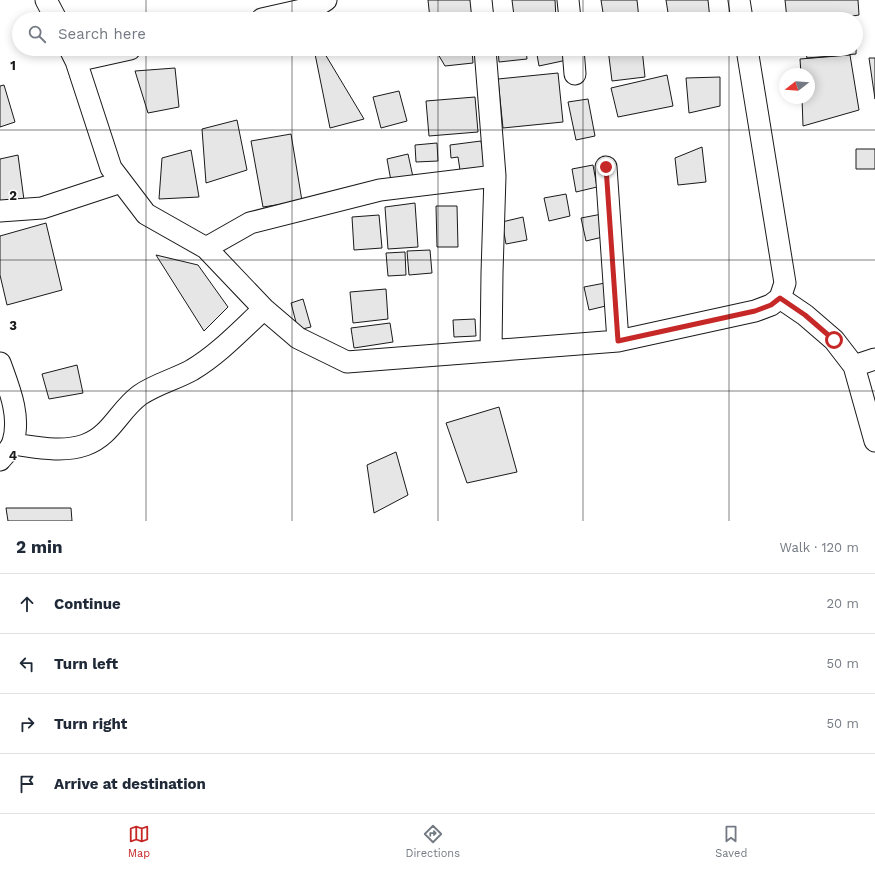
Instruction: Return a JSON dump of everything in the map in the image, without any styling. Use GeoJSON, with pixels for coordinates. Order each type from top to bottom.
{"type":"FeatureCollection","features":[{"type":"Feature","properties":{"kind":"street"},"geometry":{"type":"LineString","coordinates":[[46,0],[52,12]]}},
{"type":"Feature","properties":{"kind":"street"},"geometry":{"type":"LineString","coordinates":[[293,12],[315,7],[326,0]]}},
{"type":"Feature","properties":{"kind":"street"},"geometry":{"type":"LineString","coordinates":[[481,0],[482,12]]}},
{"type":"Feature","properties":{"kind":"street"},"geometry":{"type":"LineString","coordinates":[[568,0],[569,12]]}},
{"type":"Feature","properties":{"kind":"street"},"geometry":{"type":"LineString","coordinates":[[739,0],[741,12]]}},
{"type":"Feature","properties":{"kind":"street"},"geometry":{"type":"LineString","coordinates":[[73,56],[111,168],[146,214],[206,248],[264,309],[298,338],[347,362],[618,341],[755,311],[771,305],[780,298],[785,283],[748,56]]}},
{"type":"Feature","properties":{"kind":"street"},"geometry":{"type":"LineString","coordinates":[[486,56],[495,176],[491,351]]}},
{"type":"Feature","properties":{"kind":"street"},"geometry":{"type":"LineString","coordinates":[[574,56],[575,74]]}},
{"type":"Feature","properties":{"kind":"street"},"geometry":{"type":"LineString","coordinates":[[606,167],[618,341]]}},
{"type":"Feature","properties":{"kind":"street"},"geometry":{"type":"LineString","coordinates":[[206,248],[250,223],[380,190],[495,176]]}},
{"type":"Feature","properties":{"kind":"street"},"geometry":{"type":"LineString","coordinates":[[0,211],[42,208],[121,182]]}},
{"type":"Feature","properties":{"kind":"street"},"geometry":{"type":"LineString","coordinates":[[780,298],[805,315],[834,340],[854,366],[875,441]]}},
{"type":"Feature","properties":{"kind":"street"},"geometry":{"type":"LineString","coordinates":[[13,444],[72,449],[86,445],[100,438],[127,407],[140,395],[191,370],[208,359],[264,309]]}},
{"type":"Feature","properties":{"kind":"street"},"geometry":{"type":"LineString","coordinates":[[854,366],[875,359]]}},
{"type":"Feature","properties":{"kind":"street"},"geometry":{"type":"LineString","coordinates":[[0,363],[17,420],[13,444],[0,460]]}},
{"type":"Feature","properties":{"kind":"building"},"geometry":{"type":"Polygon","coordinates":[[[428,0],[471,0],[472,12],[429,12],[428,0]]]}},
{"type":"Feature","properties":{"kind":"building"},"geometry":{"type":"Polygon","coordinates":[[[512,0],[555,0],[556,12],[514,12],[512,0]]]}},
{"type":"Feature","properties":{"kind":"building"},"geometry":{"type":"Polygon","coordinates":[[[601,0],[637,0],[638,12],[603,12],[601,0]]]}},
{"type":"Feature","properties":{"kind":"building"},"geometry":{"type":"Polygon","coordinates":[[[666,0],[708,0],[709,12],[668,12],[666,0]]]}},
{"type":"Feature","properties":{"kind":"building"},"geometry":{"type":"Polygon","coordinates":[[[785,0],[858,0],[859,12],[786,12],[785,0]]]}},
{"type":"Feature","properties":{"kind":"building"},"geometry":{"type":"Polygon","coordinates":[[[315,56],[326,56],[364,119],[330,128],[315,56]]]}},
{"type":"Feature","properties":{"kind":"building"},"geometry":{"type":"Polygon","coordinates":[[[439,56],[472,56],[473,63],[445,66],[439,56]]]}},
{"type":"Feature","properties":{"kind":"building"},"geometry":{"type":"Polygon","coordinates":[[[499,56],[527,56],[527,59],[499,62],[499,56]]]}},
{"type":"Feature","properties":{"kind":"building"},"geometry":{"type":"Polygon","coordinates":[[[537,56],[566,56],[567,60],[539,66],[537,56]]]}},
{"type":"Feature","properties":{"kind":"building"},"geometry":{"type":"Polygon","coordinates":[[[609,56],[643,56],[645,77],[612,81],[609,56]]]}},
{"type":"Feature","properties":{"kind":"building"},"geometry":{"type":"Polygon","coordinates":[[[807,56],[832,56],[807,58],[807,56]]]}},
{"type":"Feature","properties":{"kind":"building"},"geometry":{"type":"Polygon","coordinates":[[[850,56],[859,110],[803,126],[802,104],[815,104],[815,68],[801,68],[800,59],[850,56]]]}},
{"type":"Feature","properties":{"kind":"building"},"geometry":{"type":"Polygon","coordinates":[[[869,58],[875,58],[875,99],[869,58]]]}},
{"type":"Feature","properties":{"kind":"building"},"geometry":{"type":"Polygon","coordinates":[[[175,68],[179,107],[148,113],[135,71],[175,68]]]}},
{"type":"Feature","properties":{"kind":"building"},"geometry":{"type":"Polygon","coordinates":[[[558,73],[563,122],[503,128],[498,79],[558,73]]]}},
{"type":"Feature","properties":{"kind":"building"},"geometry":{"type":"Polygon","coordinates":[[[667,75],[673,106],[618,117],[611,88],[667,75]]]}},
{"type":"Feature","properties":{"kind":"building"},"geometry":{"type":"Polygon","coordinates":[[[720,77],[720,106],[689,113],[686,78],[720,77]]]}},
{"type":"Feature","properties":{"kind":"building"},"geometry":{"type":"Polygon","coordinates":[[[4,85],[15,122],[0,127],[0,86],[4,85]]]}},
{"type":"Feature","properties":{"kind":"building"},"geometry":{"type":"Polygon","coordinates":[[[399,91],[407,121],[381,128],[373,97],[399,91]]]}},
{"type":"Feature","properties":{"kind":"building"},"geometry":{"type":"Polygon","coordinates":[[[475,97],[478,132],[429,136],[426,101],[475,97]]]}},
{"type":"Feature","properties":{"kind":"building"},"geometry":{"type":"Polygon","coordinates":[[[588,99],[595,136],[576,140],[568,102],[588,99]]]}},
{"type":"Feature","properties":{"kind":"building"},"geometry":{"type":"Polygon","coordinates":[[[237,120],[247,170],[206,183],[202,129],[237,120]]]}},
{"type":"Feature","properties":{"kind":"building"},"geometry":{"type":"Polygon","coordinates":[[[291,134],[302,201],[263,207],[251,141],[291,134]]]}},
{"type":"Feature","properties":{"kind":"building"},"geometry":{"type":"Polygon","coordinates":[[[481,141],[485,167],[460,170],[458,157],[451,158],[450,145],[481,141]]]}},
{"type":"Feature","properties":{"kind":"building"},"geometry":{"type":"Polygon","coordinates":[[[437,143],[438,161],[416,162],[415,145],[437,143]]]}},
{"type":"Feature","properties":{"kind":"building"},"geometry":{"type":"Polygon","coordinates":[[[702,147],[706,182],[678,185],[675,158],[702,147]]]}},
{"type":"Feature","properties":{"kind":"building"},"geometry":{"type":"Polygon","coordinates":[[[856,149],[875,149],[875,169],[856,169],[856,149]]]}},
{"type":"Feature","properties":{"kind":"building"},"geometry":{"type":"Polygon","coordinates":[[[191,150],[199,197],[159,199],[162,158],[191,150]]]}},
{"type":"Feature","properties":{"kind":"building"},"geometry":{"type":"Polygon","coordinates":[[[408,154],[413,177],[391,181],[387,159],[408,154]]]}},
{"type":"Feature","properties":{"kind":"building"},"geometry":{"type":"Polygon","coordinates":[[[18,155],[24,200],[0,206],[0,159],[18,155]]]}},
{"type":"Feature","properties":{"kind":"building"},"geometry":{"type":"Polygon","coordinates":[[[593,165],[597,187],[576,192],[572,169],[593,165]]]}},
{"type":"Feature","properties":{"kind":"building"},"geometry":{"type":"Polygon","coordinates":[[[566,194],[570,216],[549,221],[544,198],[566,194]]]}},
{"type":"Feature","properties":{"kind":"building"},"geometry":{"type":"Polygon","coordinates":[[[415,203],[418,247],[388,249],[385,207],[415,203]]]}},
{"type":"Feature","properties":{"kind":"building"},"geometry":{"type":"Polygon","coordinates":[[[436,206],[457,206],[458,247],[437,247],[436,206]]]}},
{"type":"Feature","properties":{"kind":"building"},"geometry":{"type":"Polygon","coordinates":[[[602,214],[607,236],[586,241],[581,218],[602,214]]]}},
{"type":"Feature","properties":{"kind":"building"},"geometry":{"type":"Polygon","coordinates":[[[379,215],[382,248],[354,250],[352,217],[379,215]]]}},
{"type":"Feature","properties":{"kind":"building"},"geometry":{"type":"Polygon","coordinates":[[[523,217],[527,240],[506,244],[502,222],[523,217]]]}},
{"type":"Feature","properties":{"kind":"building"},"geometry":{"type":"Polygon","coordinates":[[[46,223],[62,290],[7,305],[0,275],[0,236],[46,223]]]}},
{"type":"Feature","properties":{"kind":"building"},"geometry":{"type":"Polygon","coordinates":[[[430,250],[432,273],[409,275],[407,251],[430,250]]]}},
{"type":"Feature","properties":{"kind":"building"},"geometry":{"type":"Polygon","coordinates":[[[405,252],[406,275],[388,276],[386,253],[405,252]]]}},
{"type":"Feature","properties":{"kind":"building"},"geometry":{"type":"Polygon","coordinates":[[[156,255],[198,265],[228,307],[204,331],[156,255]]]}},
{"type":"Feature","properties":{"kind":"building"},"geometry":{"type":"Polygon","coordinates":[[[605,283],[610,305],[589,310],[584,287],[605,283]]]}},
{"type":"Feature","properties":{"kind":"building"},"geometry":{"type":"Polygon","coordinates":[[[386,289],[388,319],[353,323],[350,292],[386,289]]]}},
{"type":"Feature","properties":{"kind":"building"},"geometry":{"type":"Polygon","coordinates":[[[303,299],[311,327],[298,330],[291,303],[303,299]]]}},
{"type":"Feature","properties":{"kind":"building"},"geometry":{"type":"Polygon","coordinates":[[[475,319],[476,336],[454,337],[453,320],[475,319]]]}},
{"type":"Feature","properties":{"kind":"building"},"geometry":{"type":"Polygon","coordinates":[[[390,323],[393,342],[354,348],[351,328],[390,323]]]}},
{"type":"Feature","properties":{"kind":"building"},"geometry":{"type":"Polygon","coordinates":[[[77,365],[83,393],[49,399],[42,374],[77,365]]]}},
{"type":"Feature","properties":{"kind":"building"},"geometry":{"type":"Polygon","coordinates":[[[499,407],[517,472],[467,483],[446,423],[499,407]]]}},
{"type":"Feature","properties":{"kind":"building"},"geometry":{"type":"Polygon","coordinates":[[[396,452],[408,495],[374,513],[367,465],[396,452]]]}},
{"type":"Feature","properties":{"kind":"building"},"geometry":{"type":"Polygon","coordinates":[[[6,508],[71,508],[72,521],[8,521],[6,508]]]}},
{"type":"Feature","properties":{"kind":"route"},"geometry":{"type":"LineString","coordinates":[[606,167],[618,341],[755,311],[771,305],[780,298],[805,315],[834,340]]}}]}
